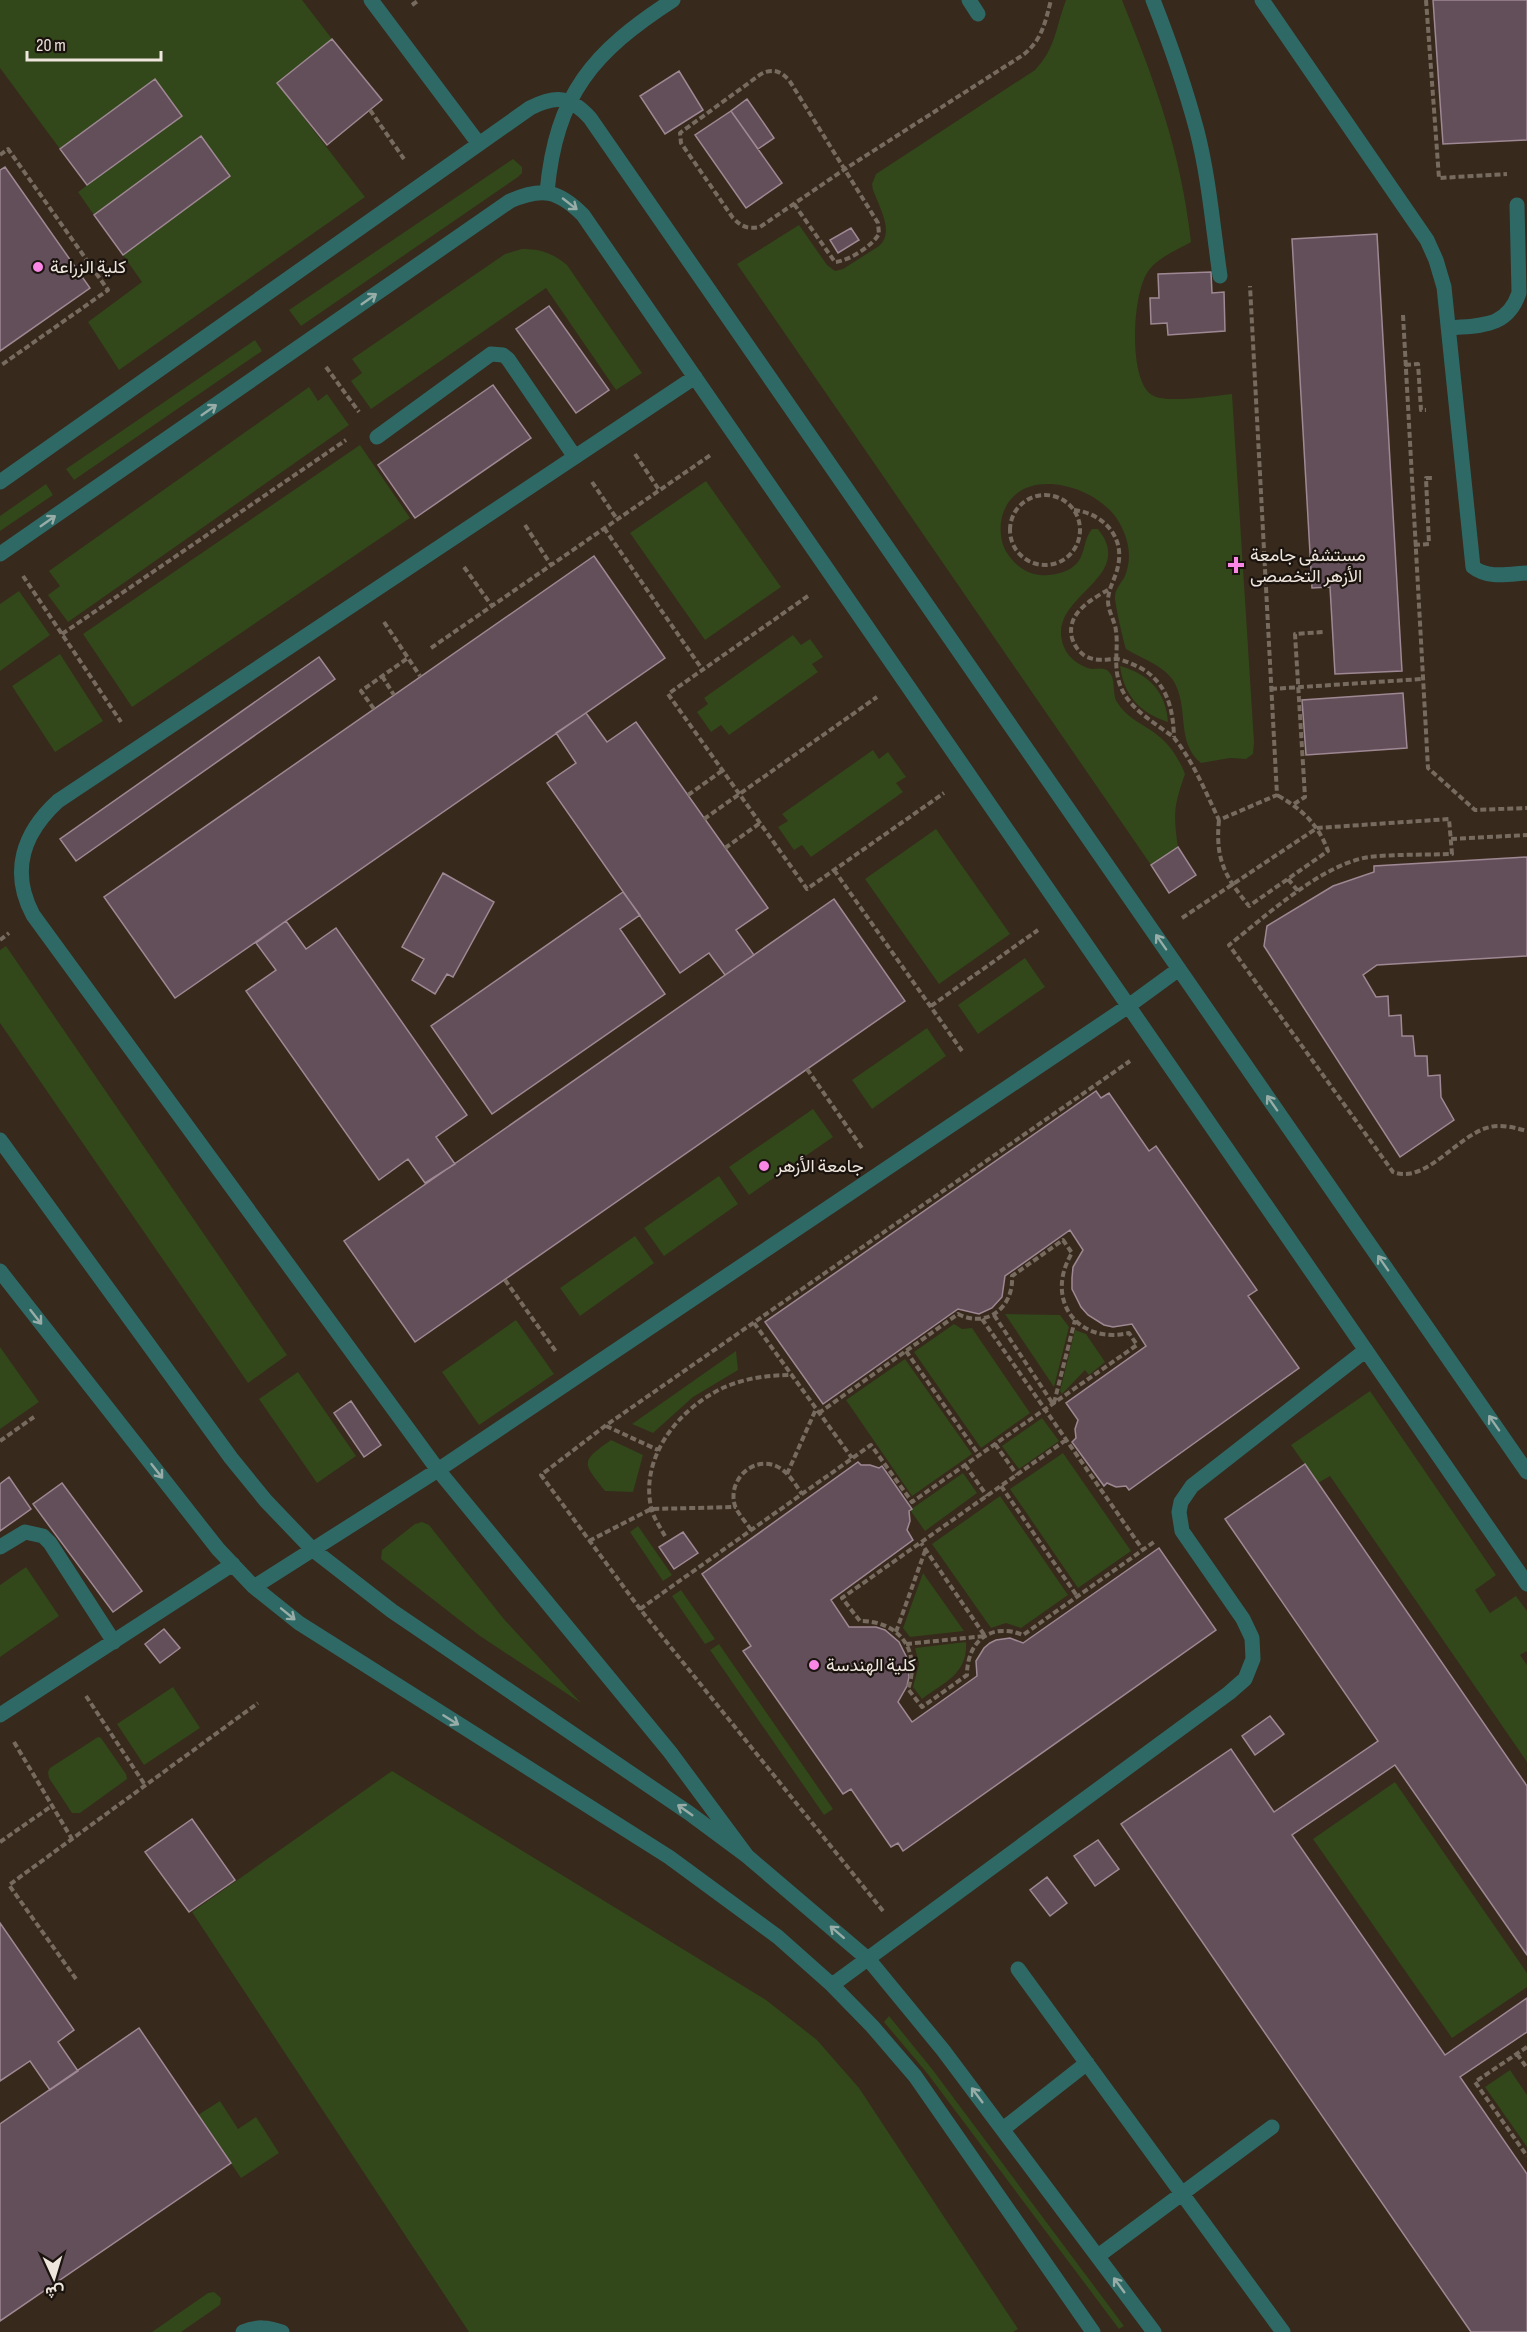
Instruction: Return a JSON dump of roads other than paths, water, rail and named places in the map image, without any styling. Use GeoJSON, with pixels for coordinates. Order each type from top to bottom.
{"type":"FeatureCollection","features":[{"type":"Feature","properties":{"kind":"lane"},"geometry":{"type":"LineString","coordinates":[[371,0],[479,144]]}},
{"type":"Feature","properties":{"kind":"lane"},"geometry":{"type":"LineString","coordinates":[[547,192],[550,160],[558,129],[570,101],[590,69],[614,42],[673,0]]}},
{"type":"Feature","properties":{"kind":"lane"},"geometry":{"type":"LineString","coordinates":[[969,0],[978,14]]}},
{"type":"Feature","properties":{"kind":"lane"},"geometry":{"type":"LineString","coordinates":[[1153,0],[1183,82],[1197,133],[1206,177],[1220,276]]}},
{"type":"Feature","properties":{"kind":"lane"},"geometry":{"type":"LineString","coordinates":[[1262,0],[1427,240],[1444,287],[1450,328],[1462,475],[1473,567],[1487,574],[1527,573]]}},
{"type":"Feature","properties":{"kind":"lane"},"geometry":{"type":"LineString","coordinates":[[0,482],[530,108],[544,101],[558,98],[570,101],[590,117],[1527,1472]]}},
{"type":"Feature","properties":{"kind":"lane"},"geometry":{"type":"LineString","coordinates":[[0,554],[510,201],[528,194],[547,192],[567,200],[583,215],[1527,1584]]}},
{"type":"Feature","properties":{"kind":"lane"},"geometry":{"type":"LineString","coordinates":[[1450,328],[1492,323],[1503,318],[1515,304],[1519,293],[1517,206]]}},
{"type":"Feature","properties":{"kind":"lane"},"geometry":{"type":"LineString","coordinates":[[377,437],[491,354],[497,354],[508,359],[575,457]]}},
{"type":"Feature","properties":{"kind":"lane"},"geometry":{"type":"LineString","coordinates":[[695,377],[58,801],[44,813],[33,828],[25,846],[22,865],[26,902],[33,915],[438,1470],[670,1752],[747,1856]]}},
{"type":"Feature","properties":{"kind":"lane"},"geometry":{"type":"LineString","coordinates":[[254,1587],[438,1470],[1179,969]]}},
{"type":"Feature","properties":{"kind":"lane"},"geometry":{"type":"LineString","coordinates":[[0,1140],[231,1458],[266,1501],[312,1549],[392,1611],[689,1813],[747,1856],[869,1960],[943,2050],[1154,2332]]}},
{"type":"Feature","properties":{"kind":"lane"},"geometry":{"type":"LineString","coordinates":[[0,1271],[218,1549],[254,1587],[316,1635],[669,1857],[778,1937],[832,1986],[872,2026],[915,2076],[1093,2332]]}},
{"type":"Feature","properties":{"kind":"lane"},"geometry":{"type":"LineString","coordinates":[[832,1986],[1220,1701],[1245,1679],[1253,1659],[1252,1638],[1243,1619],[1182,1531],[1181,1502],[1192,1486],[1366,1350]]}},
{"type":"Feature","properties":{"kind":"lane"},"geometry":{"type":"LineString","coordinates":[[0,1547],[25,1532],[43,1536],[50,1543],[114,1642]]}},
{"type":"Feature","properties":{"kind":"lane"},"geometry":{"type":"LineString","coordinates":[[0,1715],[233,1564]]}},
{"type":"Feature","properties":{"kind":"lane"},"geometry":{"type":"LineString","coordinates":[[1018,1969],[1283,2332]]}},
{"type":"Feature","properties":{"kind":"lane"},"geometry":{"type":"LineString","coordinates":[[1003,2129],[1087,2063]]}},
{"type":"Feature","properties":{"kind":"lane"},"geometry":{"type":"LineString","coordinates":[[1098,2256],[1272,2127]]}},
{"type":"Feature","properties":{"kind":"lane"},"geometry":{"type":"LineString","coordinates":[[243,2332],[252,2328],[269,2328],[282,2332]]}},
{"type":"Feature","properties":{"kind":"place","name":"كلية الزراعة"},"geometry":{"type":"Point","coordinates":[38,267]}},
{"type":"Feature","properties":{"kind":"place","name":"مستشفى جامعة الأزهر التخصصى"},"geometry":{"type":"Point","coordinates":[1236,565]}},
{"type":"Feature","properties":{"kind":"place","name":"جامعة الأزهر"},"geometry":{"type":"Point","coordinates":[764,1166]}},
{"type":"Feature","properties":{"kind":"place","name":"كلية الهندسة"},"geometry":{"type":"Point","coordinates":[814,1665]}}]}
